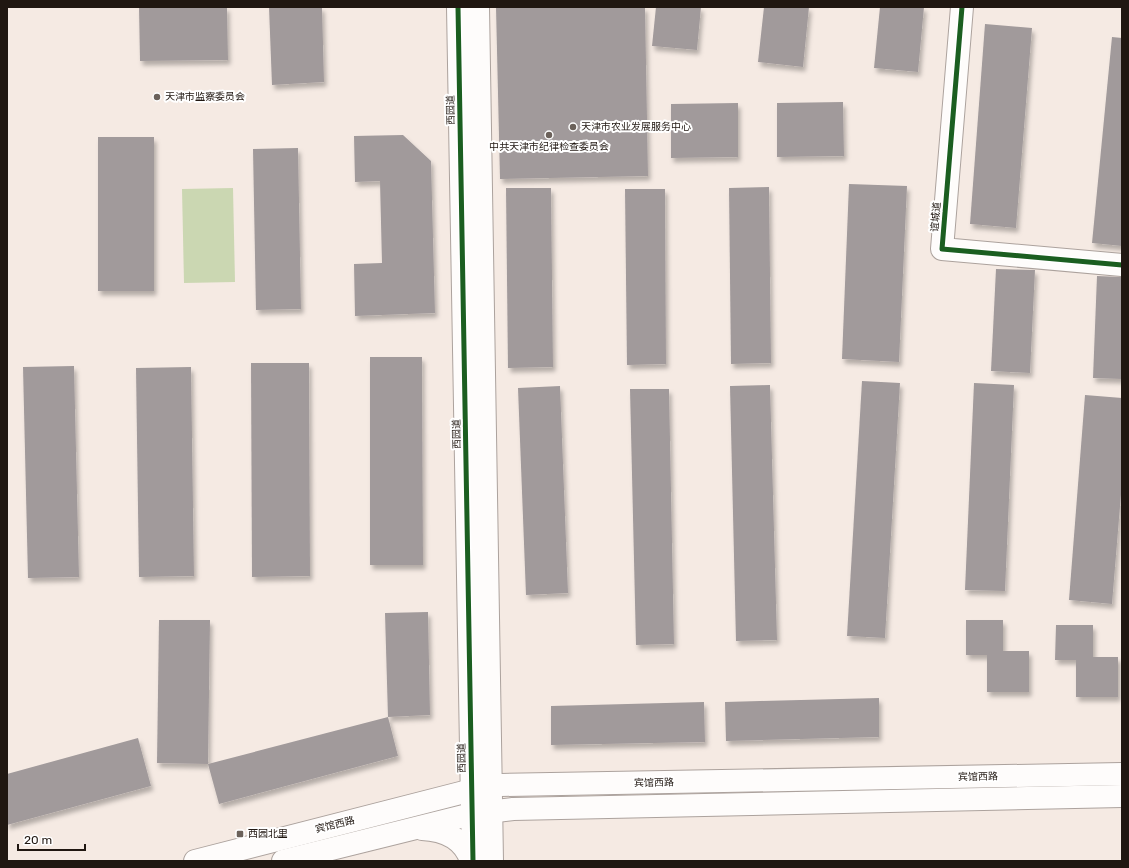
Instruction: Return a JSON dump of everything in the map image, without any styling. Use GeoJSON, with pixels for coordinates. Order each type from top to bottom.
{"type":"FeatureCollection","features":[{"type":"Feature","properties":{"kind":"street","name":"西园道"},"geometry":{"type":"LineString","coordinates":[[458,7],[481,788]]}},
{"type":"Feature","properties":{"kind":"street","name":"西园道"},"geometry":{"type":"LineString","coordinates":[[472,861],[475,816],[481,788],[478,7]]}},
{"type":"Feature","properties":{"kind":"street","name":"谊城道"},"geometry":{"type":"LineString","coordinates":[[962,7],[942,249],[1122,265]]}},
{"type":"Feature","properties":{"kind":"street","name":"宾馆西路"},"geometry":{"type":"LineString","coordinates":[[195,861],[481,788],[501,786],[1122,774]]}},
{"type":"Feature","properties":{"kind":"street"},"geometry":{"type":"LineString","coordinates":[[284,861],[415,828],[513,809],[1122,796]]}},
{"type":"Feature","properties":{"kind":"street"},"geometry":{"type":"LineString","coordinates":[[408,806],[434,808],[475,816]]}},
{"type":"Feature","properties":{"kind":"street","name":"西园道"},"geometry":{"type":"LineString","coordinates":[[475,816],[491,861]]}},
{"type":"Feature","properties":{"kind":"street"},"geometry":{"type":"LineString","coordinates":[[415,828],[440,831],[451,835],[459,840],[464,846],[472,861]]}},
{"type":"Feature","properties":{"kind":"green space"},"geometry":{"type":"Polygon","coordinates":[[[233,188],[235,282],[184,283],[182,189],[233,188]]]}},
{"type":"Feature","properties":{"kind":"building"},"geometry":{"type":"Polygon","coordinates":[[[139,7],[227,7],[228,60],[140,61],[139,7]]]}},
{"type":"Feature","properties":{"kind":"building"},"geometry":{"type":"Polygon","coordinates":[[[269,7],[322,7],[324,82],[272,85],[269,7]]]}},
{"type":"Feature","properties":{"kind":"building","name":"天津市农业发展服务中心"},"geometry":{"type":"Polygon","coordinates":[[[496,7],[645,7],[648,176],[500,179],[496,7]]]}},
{"type":"Feature","properties":{"kind":"building"},"geometry":{"type":"Polygon","coordinates":[[[656,7],[701,7],[697,50],[652,46],[656,7]]]}},
{"type":"Feature","properties":{"kind":"building"},"geometry":{"type":"Polygon","coordinates":[[[764,7],[809,7],[803,67],[758,62],[764,7]]]}},
{"type":"Feature","properties":{"kind":"building"},"geometry":{"type":"Polygon","coordinates":[[[880,7],[924,7],[918,72],[874,68],[880,7]]]}},
{"type":"Feature","properties":{"kind":"building"},"geometry":{"type":"Polygon","coordinates":[[[985,24],[1032,28],[1016,228],[970,224],[985,24]]]}},
{"type":"Feature","properties":{"kind":"building"},"geometry":{"type":"Polygon","coordinates":[[[1112,37],[1122,38],[1122,246],[1092,243],[1112,37]]]}},
{"type":"Feature","properties":{"kind":"building"},"geometry":{"type":"Polygon","coordinates":[[[843,102],[844,156],[777,157],[777,103],[843,102]]]}},
{"type":"Feature","properties":{"kind":"building"},"geometry":{"type":"Polygon","coordinates":[[[738,103],[738,157],[671,158],[671,104],[738,103]]]}},
{"type":"Feature","properties":{"kind":"building"},"geometry":{"type":"Polygon","coordinates":[[[403,135],[431,161],[435,313],[355,316],[354,264],[382,263],[380,181],[355,182],[354,136],[403,135]]]}},
{"type":"Feature","properties":{"kind":"building"},"geometry":{"type":"Polygon","coordinates":[[[98,137],[154,137],[154,291],[98,291],[98,137]]]}},
{"type":"Feature","properties":{"kind":"building"},"geometry":{"type":"Polygon","coordinates":[[[298,148],[301,309],[256,310],[253,149],[298,148]]]}},
{"type":"Feature","properties":{"kind":"building"},"geometry":{"type":"Polygon","coordinates":[[[849,184],[907,186],[899,362],[842,359],[849,184]]]}},
{"type":"Feature","properties":{"kind":"building"},"geometry":{"type":"Polygon","coordinates":[[[769,187],[771,363],[731,364],[729,188],[769,187]]]}},
{"type":"Feature","properties":{"kind":"building"},"geometry":{"type":"Polygon","coordinates":[[[506,188],[551,188],[553,367],[508,368],[506,188]]]}},
{"type":"Feature","properties":{"kind":"building"},"geometry":{"type":"Polygon","coordinates":[[[625,189],[665,189],[666,364],[627,365],[625,189]]]}},
{"type":"Feature","properties":{"kind":"building"},"geometry":{"type":"Polygon","coordinates":[[[996,269],[1035,270],[1030,373],[991,371],[996,269]]]}},
{"type":"Feature","properties":{"kind":"building"},"geometry":{"type":"Polygon","coordinates":[[[1097,276],[1122,277],[1122,379],[1093,378],[1097,276]]]}},
{"type":"Feature","properties":{"kind":"building"},"geometry":{"type":"Polygon","coordinates":[[[370,357],[422,357],[423,565],[370,565],[370,357]]]}},
{"type":"Feature","properties":{"kind":"building"},"geometry":{"type":"Polygon","coordinates":[[[251,363],[309,363],[310,576],[252,577],[251,363]]]}},
{"type":"Feature","properties":{"kind":"building"},"geometry":{"type":"Polygon","coordinates":[[[74,366],[79,577],[28,578],[23,367],[74,366]]]}},
{"type":"Feature","properties":{"kind":"building"},"geometry":{"type":"Polygon","coordinates":[[[191,367],[194,576],[139,577],[136,368],[191,367]]]}},
{"type":"Feature","properties":{"kind":"building"},"geometry":{"type":"Polygon","coordinates":[[[862,381],[900,383],[885,638],[847,636],[862,381]]]}},
{"type":"Feature","properties":{"kind":"building"},"geometry":{"type":"Polygon","coordinates":[[[974,383],[1014,385],[1005,591],[965,590],[974,383]]]}},
{"type":"Feature","properties":{"kind":"building"},"geometry":{"type":"Polygon","coordinates":[[[770,385],[777,640],[736,641],[730,386],[770,385]]]}},
{"type":"Feature","properties":{"kind":"building"},"geometry":{"type":"Polygon","coordinates":[[[560,386],[568,593],[526,595],[518,388],[560,386]]]}},
{"type":"Feature","properties":{"kind":"building"},"geometry":{"type":"Polygon","coordinates":[[[630,389],[669,389],[674,644],[636,645],[630,389]]]}},
{"type":"Feature","properties":{"kind":"building"},"geometry":{"type":"Polygon","coordinates":[[[1085,395],[1122,398],[1122,482],[1112,604],[1069,600],[1085,395]]]}},
{"type":"Feature","properties":{"kind":"building"},"geometry":{"type":"Polygon","coordinates":[[[428,612],[430,715],[388,717],[385,613],[428,612]]]}},
{"type":"Feature","properties":{"kind":"building"},"geometry":{"type":"Polygon","coordinates":[[[159,620],[210,620],[208,764],[157,763],[159,620]]]}},
{"type":"Feature","properties":{"kind":"building"},"geometry":{"type":"Polygon","coordinates":[[[966,620],[1003,620],[1003,651],[1029,651],[1029,692],[987,692],[987,655],[966,655],[966,620]]]}},
{"type":"Feature","properties":{"kind":"building"},"geometry":{"type":"Polygon","coordinates":[[[1056,625],[1093,625],[1093,657],[1118,657],[1118,697],[1076,697],[1076,660],[1055,660],[1056,625]]]}},
{"type":"Feature","properties":{"kind":"building"},"geometry":{"type":"Polygon","coordinates":[[[879,698],[879,737],[726,741],[725,702],[879,698]]]}},
{"type":"Feature","properties":{"kind":"building"},"geometry":{"type":"Polygon","coordinates":[[[704,702],[705,742],[551,745],[551,706],[704,702]]]}},
{"type":"Feature","properties":{"kind":"building"},"geometry":{"type":"Polygon","coordinates":[[[388,717],[398,756],[219,804],[208,764],[388,717]]]}},
{"type":"Feature","properties":{"kind":"building"},"geometry":{"type":"Polygon","coordinates":[[[138,738],[151,786],[7,825],[7,774],[138,738]]]}},
{"type":"Feature","properties":{"kind":"cycle path"},"geometry":{"type":"LineString","coordinates":[[458,7],[473,861]]}},
{"type":"Feature","properties":{"kind":"cycle path"},"geometry":{"type":"LineString","coordinates":[[962,7],[942,249],[1122,265]]}},
{"type":"Feature","properties":{"kind":"place","name":"天津市监察委员会"},"geometry":{"type":"Point","coordinates":[157,97]}},
{"type":"Feature","properties":{"kind":"place","name":"天津市农业发展服务中心"},"geometry":{"type":"Point","coordinates":[573,127]}},
{"type":"Feature","properties":{"kind":"place","name":"中共天津市纪律检查委员会"},"geometry":{"type":"Point","coordinates":[549,135]}},
{"type":"Feature","properties":{"kind":"place","name":"西园北里"},"geometry":{"type":"Point","coordinates":[240,834]}}]}
